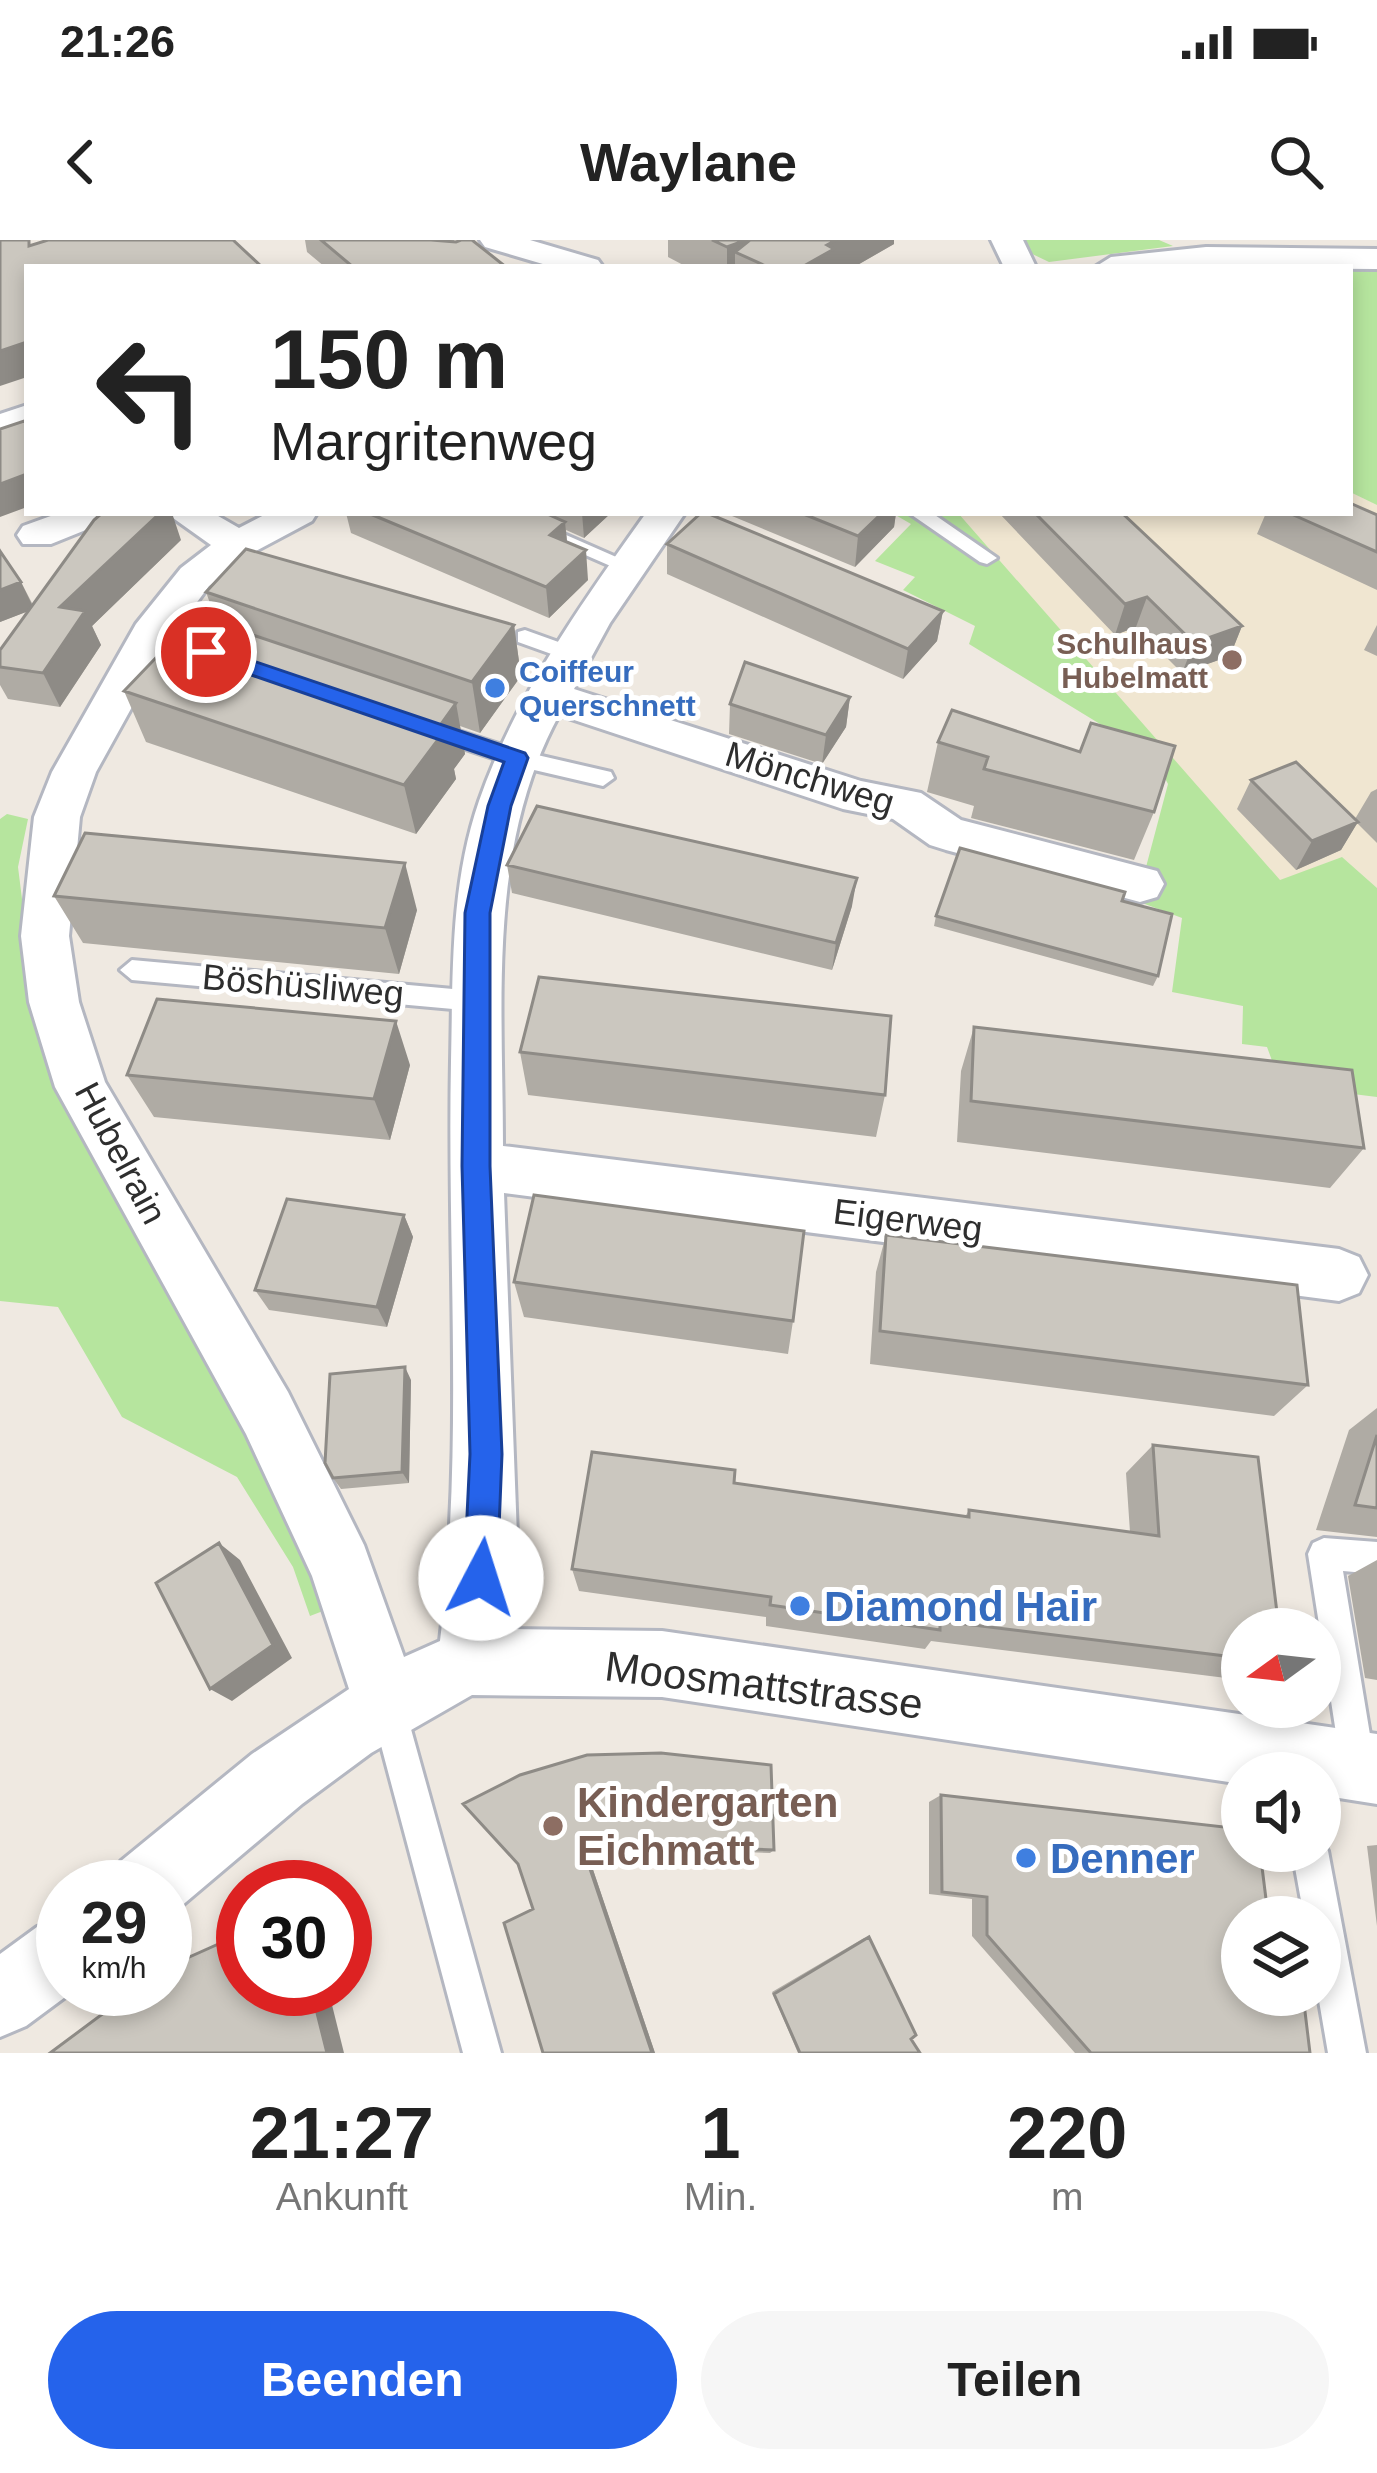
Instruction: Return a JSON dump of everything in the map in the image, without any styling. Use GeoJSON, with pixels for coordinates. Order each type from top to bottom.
{"type":"FeatureCollection","features":[{"type":"Feature","properties":{"kind":"street"},"geometry":{"type":"LineString","coordinates":[[87,240],[109,264]]}},
{"type":"Feature","properties":{"kind":"street"},"geometry":{"type":"LineString","coordinates":[[493,244],[575,264]]}},
{"type":"Feature","properties":{"kind":"street"},"geometry":{"type":"LineString","coordinates":[[1167,264],[1377,259]]}},
{"type":"Feature","properties":{"kind":"street"},"geometry":{"type":"LineString","coordinates":[[37,535],[86,516]]}},
{"type":"Feature","properties":{"kind":"street"},"geometry":{"type":"LineString","coordinates":[[190,516],[238,544]]}},
{"type":"Feature","properties":{"kind":"street","name":"Hubelrain"},"geometry":{"type":"LineString","coordinates":[[292,516],[238,544],[195,577],[151,634],[74,772],[57,817],[45,936],[54,1002],[81,1087],[267,1413],[340,1568],[387,1703]]}},
{"type":"Feature","properties":{"kind":"street"},"geometry":{"type":"LineString","coordinates":[[471,1662],[486,1515],[476,1166],[478,913],[500,806],[548,662],[629,567],[685,517]]}},
{"type":"Feature","properties":{"kind":"street","name":"Mönchweg"},"geometry":{"type":"LineString","coordinates":[[548,662],[860,796],[905,805],[946,832],[1140,884]]}},
{"type":"Feature","properties":{"kind":"street","name":"Eigerweg"},"geometry":{"type":"LineString","coordinates":[[476,1166],[1339,1275]]}},
{"type":"Feature","properties":{"kind":"street","name":"Moosmattstrasse"},"geometry":{"type":"LineString","coordinates":[[180,1860],[278,1779],[387,1703],[471,1662],[662,1664],[1234,1752]]}},
{"type":"Feature","properties":{"kind":"street"},"geometry":{"type":"LineString","coordinates":[[0,2000],[36,1973]]}},
{"type":"Feature","properties":{"kind":"lane"},"geometry":{"type":"LineString","coordinates":[[506,516],[629,567]]}},
{"type":"Feature","properties":{"kind":"lane"},"geometry":{"type":"LineString","coordinates":[[924,516],[987,558]]}},
{"type":"Feature","properties":{"kind":"lane"},"geometry":{"type":"LineString","coordinates":[[414,724],[517,758],[603,778]]}},
{"type":"Feature","properties":{"kind":"lane","name":"Böshüsliweg"},"geometry":{"type":"LineString","coordinates":[[131,970],[476,1001]]}},
{"type":"Feature","properties":{"kind":"lane"},"geometry":{"type":"LineString","coordinates":[[1331,1752],[1324,1554],[1377,1558]]}},
{"type":"Feature","properties":{"kind":"lane"},"geometry":{"type":"LineString","coordinates":[[387,1703],[482,2053]]}},
{"type":"Feature","properties":{"kind":"lane"},"geometry":{"type":"LineString","coordinates":[[1314,1872],[1347,2053]]}},
{"type":"Feature","properties":{"kind":"shaded area","name":"Schulhaus Hubelmatt"},"geometry":{"type":"Polygon","coordinates":[[[1353,493],[1377,505],[1377,888],[1342,857],[1280,881],[961,516],[1353,516],[1353,493]]]}},
{"type":"Feature","properties":{"kind":"green space"},"geometry":{"type":"Polygon","coordinates":[[[1023,240],[1159,240],[1173,246],[1049,262],[1026,251],[1023,240]]]}},
{"type":"Feature","properties":{"kind":"green space"},"geometry":{"type":"Polygon","coordinates":[[[1353,269],[1377,269],[1377,505],[1353,493],[1353,269]]]}},
{"type":"Feature","properties":{"kind":"green space"},"geometry":{"type":"Polygon","coordinates":[[[897,516],[961,516],[1280,880],[1342,857],[1377,888],[1377,1097],[1281,1085],[1267,1047],[1242,1044],[1243,1006],[1172,992],[1182,918],[1137,901],[1168,784],[1154,757],[969,644],[975,626],[903,590],[915,577],[875,561],[911,524],[897,516]]]}},
{"type":"Feature","properties":{"kind":"green space"},"geometry":{"type":"Polygon","coordinates":[[[7,814],[28,819],[18,867],[31,971],[250,1423],[314,1573],[323,1611],[310,1616],[293,1567],[237,1477],[122,1417],[58,1307],[0,1301],[0,819],[7,814]]]}},
{"type":"Feature","properties":{"kind":"building"},"geometry":{"type":"Polygon","coordinates":[[[0,240],[29,240],[29,246],[48,240],[233,240],[259,264],[24,264],[24,343],[0,351],[0,240]]]}},
{"type":"Feature","properties":{"kind":"building"},"geometry":{"type":"Polygon","coordinates":[[[321,240],[472,240],[502,264],[349,264],[321,240]]]}},
{"type":"Feature","properties":{"kind":"building"},"geometry":{"type":"Polygon","coordinates":[[[712,240],[746,240],[727,247],[712,240]]]}},
{"type":"Feature","properties":{"kind":"building"},"geometry":{"type":"Polygon","coordinates":[[[750,240],[836,240],[827,245],[834,249],[807,264],[761,264],[735,252],[750,240]]]}},
{"type":"Feature","properties":{"kind":"building"},"geometry":{"type":"Polygon","coordinates":[[[24,421],[24,475],[0,484],[0,429],[24,421]]]}},
{"type":"Feature","properties":{"kind":"building"},"geometry":{"type":"Polygon","coordinates":[[[1353,504],[1377,515],[1377,552],[1296,516],[1353,516],[1353,504]]]}},
{"type":"Feature","properties":{"kind":"building"},"geometry":{"type":"Polygon","coordinates":[[[99,516],[157,516],[60,607],[85,611],[43,673],[0,667],[0,650],[99,516]]]}},
{"type":"Feature","properties":{"kind":"building"},"geometry":{"type":"Polygon","coordinates":[[[375,516],[552,516],[565,522],[550,535],[586,550],[546,587],[375,516]]]}},
{"type":"Feature","properties":{"kind":"building"},"geometry":{"type":"Polygon","coordinates":[[[698,516],[714,516],[943,611],[908,649],[667,544],[698,516]]]}},
{"type":"Feature","properties":{"kind":"building"},"geometry":{"type":"Polygon","coordinates":[[[808,516],[879,516],[858,536],[808,516]]]}},
{"type":"Feature","properties":{"kind":"building"},"geometry":{"type":"Polygon","coordinates":[[[1038,516],[1125,516],[1242,626],[1194,643],[1147,597],[1125,604],[1038,516]]]}},
{"type":"Feature","properties":{"kind":"building"},"geometry":{"type":"Polygon","coordinates":[[[246,549],[514,625],[472,682],[206,592],[246,549]]]}},
{"type":"Feature","properties":{"kind":"building"},"geometry":{"type":"Polygon","coordinates":[[[0,551],[21,582],[0,590],[0,551]]]}},
{"type":"Feature","properties":{"kind":"building"},"geometry":{"type":"Polygon","coordinates":[[[196,616],[456,703],[439,727],[446,729],[404,785],[124,691],[196,616]]]}},
{"type":"Feature","properties":{"kind":"building"},"geometry":{"type":"Polygon","coordinates":[[[745,662],[850,697],[826,735],[730,704],[745,662]]]}},
{"type":"Feature","properties":{"kind":"building"},"geometry":{"type":"Polygon","coordinates":[[[952,710],[1080,752],[1091,723],[1175,746],[1154,812],[984,769],[988,757],[938,742],[952,710]]]}},
{"type":"Feature","properties":{"kind":"building"},"geometry":{"type":"Polygon","coordinates":[[[1296,762],[1358,822],[1312,841],[1251,780],[1296,762]]]}},
{"type":"Feature","properties":{"kind":"building"},"geometry":{"type":"Polygon","coordinates":[[[537,806],[857,878],[836,943],[507,865],[537,806]]]}},
{"type":"Feature","properties":{"kind":"building"},"geometry":{"type":"Polygon","coordinates":[[[85,833],[405,863],[385,928],[54,896],[85,833]]]}},
{"type":"Feature","properties":{"kind":"building"},"geometry":{"type":"Polygon","coordinates":[[[960,848],[1125,892],[1122,901],[1172,914],[1158,976],[936,916],[960,848]]]}},
{"type":"Feature","properties":{"kind":"building"},"geometry":{"type":"Polygon","coordinates":[[[539,977],[891,1016],[885,1095],[520,1052],[539,977]]]}},
{"type":"Feature","properties":{"kind":"building"},"geometry":{"type":"Polygon","coordinates":[[[157,999],[396,1021],[374,1099],[127,1075],[157,999]]]}},
{"type":"Feature","properties":{"kind":"building"},"geometry":{"type":"Polygon","coordinates":[[[974,1027],[1352,1070],[1364,1148],[971,1101],[974,1027]]]}},
{"type":"Feature","properties":{"kind":"building"},"geometry":{"type":"Polygon","coordinates":[[[534,1195],[804,1231],[793,1321],[514,1282],[534,1195]]]}},
{"type":"Feature","properties":{"kind":"building"},"geometry":{"type":"Polygon","coordinates":[[[287,1199],[404,1215],[377,1307],[255,1290],[287,1199]]]}},
{"type":"Feature","properties":{"kind":"building"},"geometry":{"type":"Polygon","coordinates":[[[886,1235],[1297,1285],[1308,1385],[880,1331],[886,1235]]]}},
{"type":"Feature","properties":{"kind":"building"},"geometry":{"type":"Polygon","coordinates":[[[405,1367],[402,1472],[333,1478],[325,1463],[330,1374],[405,1367]]]}},
{"type":"Feature","properties":{"kind":"building"},"geometry":{"type":"Polygon","coordinates":[[[1377,1435],[1377,1508],[1355,1505],[1377,1435]]]}},
{"type":"Feature","properties":{"kind":"building"},"geometry":{"type":"Polygon","coordinates":[[[1153,1445],[1258,1457],[1276,1608],[1221,1608],[1221,1655],[940,1621],[940,1630],[770,1605],[771,1597],[572,1569],[592,1452],[735,1470],[734,1483],[969,1517],[969,1510],[1159,1536],[1153,1445]]]}},
{"type":"Feature","properties":{"kind":"building"},"geometry":{"type":"Polygon","coordinates":[[[219,1543],[273,1645],[210,1689],[156,1583],[219,1543]]]}},
{"type":"Feature","properties":{"kind":"building"},"geometry":{"type":"Polygon","coordinates":[[[661,1753],[771,1765],[774,1850],[581,1842],[652,2053],[543,2053],[504,1923],[533,1909],[518,1864],[463,1804],[520,1775],[587,1755],[661,1753]]]}},
{"type":"Feature","properties":{"kind":"building"},"geometry":{"type":"Polygon","coordinates":[[[941,1795],[1221,1827],[1221,1872],[1263,1872],[1266,1896],[1221,1896],[1221,2016],[1306,2016],[1310,2053],[1091,2053],[987,1935],[987,1897],[942,1892],[941,1795]]]}},
{"type":"Feature","properties":{"kind":"building"},"geometry":{"type":"Polygon","coordinates":[[[869,1937],[920,2053],[800,2053],[774,1994],[869,1937]]]}},
{"type":"Feature","properties":{"kind":"building"},"geometry":{"type":"Polygon","coordinates":[[[216,1945],[216,2016],[318,2016],[327,2053],[50,2053],[100,2016],[192,2016],[192,1956],[216,1945]]]}},
{"type":"Feature","properties":{"kind":"place","name":"Schulhaus Hubelmatt"},"geometry":{"type":"Point","coordinates":[1232,660]}},
{"type":"Feature","properties":{"kind":"place","name":"Coiffeur Querschnett"},"geometry":{"type":"Point","coordinates":[495,688]}},
{"type":"Feature","properties":{"kind":"place","name":"Diamond Hair"},"geometry":{"type":"Point","coordinates":[800,1606]}},
{"type":"Feature","properties":{"kind":"place","name":"Kindergarten Eichmatt"},"geometry":{"type":"Point","coordinates":[553,1826]}},
{"type":"Feature","properties":{"kind":"place","name":"Denner"},"geometry":{"type":"Point","coordinates":[1026,1858]}},
{"type":"Feature","properties":{"kind":"route"},"geometry":{"type":"LineString","coordinates":[[206,652],[517,758],[500,806],[478,913],[476,1166],[486,1454],[481,1578]]}}]}
